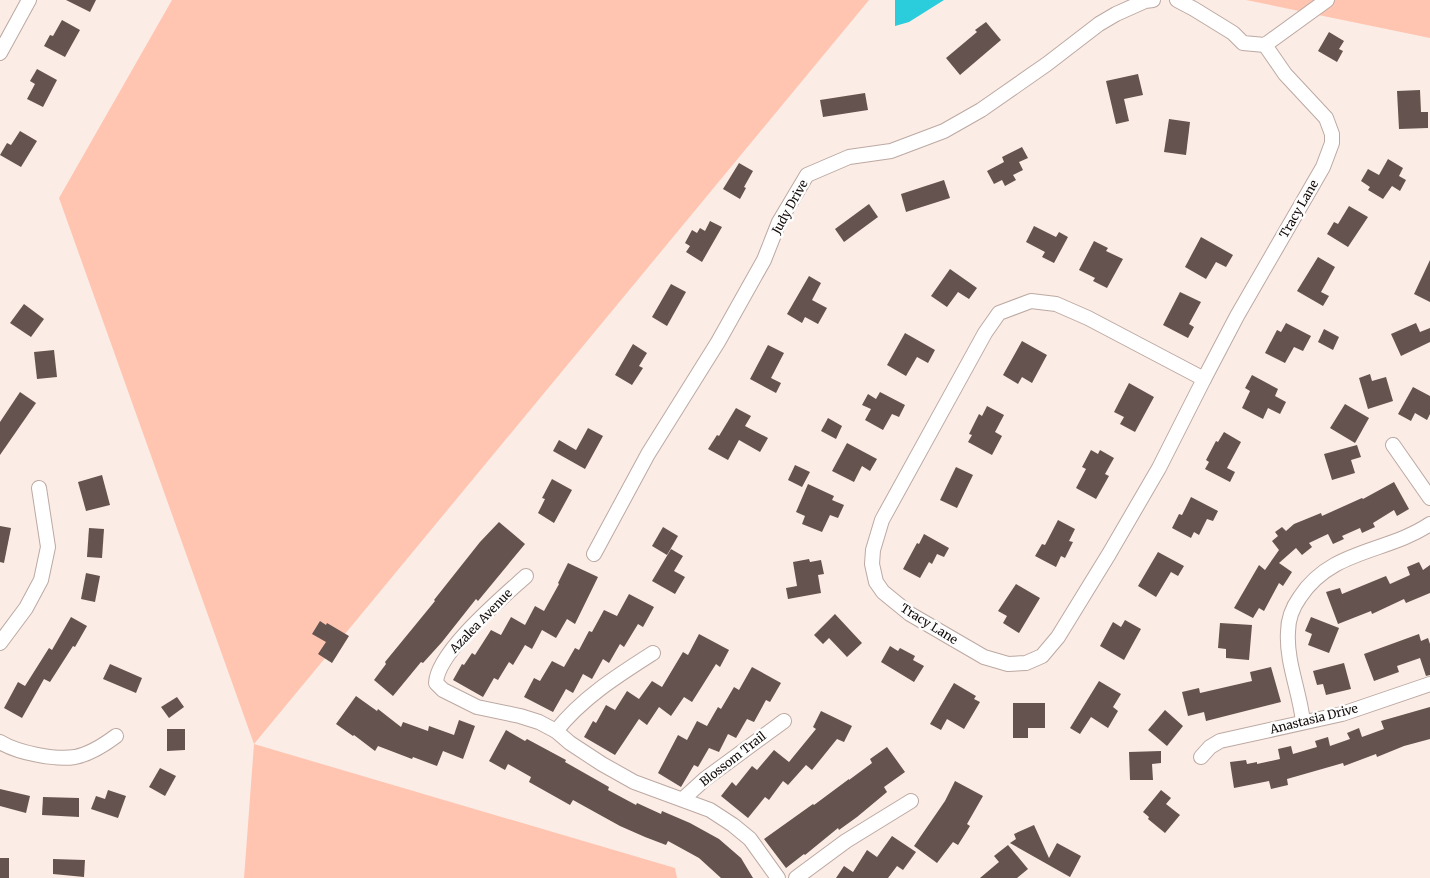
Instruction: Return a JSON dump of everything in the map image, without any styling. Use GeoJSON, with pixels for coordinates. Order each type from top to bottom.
{"type":"FeatureCollection","features":[{"type":"Feature","properties":{"kind":"street"},"geometry":{"type":"LineString","coordinates":[[0,53],[30,0]]}},
{"type":"Feature","properties":{"kind":"street","name":"Judy Drive"},"geometry":{"type":"LineString","coordinates":[[594,554],[648,454],[718,342],[764,260],[779,222],[807,175],[849,157],[891,152],[944,130],[988,106],[1099,24],[1145,1],[1153,0]]}},
{"type":"Feature","properties":{"kind":"street"},"geometry":{"type":"LineString","coordinates":[[1177,0],[1232,33],[1243,43],[1265,45],[1327,0]]}},
{"type":"Feature","properties":{"kind":"street","name":"Tracy Lane"},"geometry":{"type":"LineString","coordinates":[[1204,379],[1088,318],[1056,304],[1031,301],[999,313],[984,333],[882,520],[873,550],[872,564],[876,582],[883,592],[910,614],[984,656],[1008,664],[1026,663],[1042,656],[1058,636],[1159,468],[1237,316],[1323,167],[1332,143],[1332,134],[1326,118],[1285,74],[1265,45]]}},
{"type":"Feature","properties":{"kind":"street"},"geometry":{"type":"LineString","coordinates":[[1393,444],[1430,498]]}},
{"type":"Feature","properties":{"kind":"street"},"geometry":{"type":"LineString","coordinates":[[0,643],[26,608],[41,580],[48,547],[39,488]]}},
{"type":"Feature","properties":{"kind":"street"},"geometry":{"type":"LineString","coordinates":[[1303,722],[1287,634],[1289,616],[1306,587],[1326,569],[1348,557],[1407,537],[1430,524]]}},
{"type":"Feature","properties":{"kind":"street","name":"Azalea Avenue"},"geometry":{"type":"LineString","coordinates":[[526,576],[452,650],[439,670],[436,683],[443,690],[477,707],[526,718],[556,731]]}},
{"type":"Feature","properties":{"kind":"street"},"geometry":{"type":"LineString","coordinates":[[652,654],[580,703],[556,731],[570,743],[602,764],[634,782],[710,810],[733,825],[750,839],[778,878]]}},
{"type":"Feature","properties":{"kind":"street","name":"Anastasia Drive"},"geometry":{"type":"LineString","coordinates":[[1202,757],[1210,747],[1220,741],[1342,714],[1430,684]]}},
{"type":"Feature","properties":{"kind":"street","name":"Blossom Trail"},"geometry":{"type":"LineString","coordinates":[[683,799],[720,767],[784,721]]}},
{"type":"Feature","properties":{"kind":"street"},"geometry":{"type":"LineString","coordinates":[[0,742],[9,748],[38,756],[75,757],[98,749],[116,736]]}},
{"type":"Feature","properties":{"kind":"street"},"geometry":{"type":"LineString","coordinates":[[796,878],[846,841],[911,801]]}},
{"type":"Feature","properties":{"kind":"shaded area"},"geometry":{"type":"Polygon","coordinates":[[[172,0],[869,0],[254,744],[59,198],[172,0]]]}},
{"type":"Feature","properties":{"kind":"shaded area"},"geometry":{"type":"Polygon","coordinates":[[[1246,0],[1430,0],[1430,38],[1246,0]]]}},
{"type":"Feature","properties":{"kind":"shaded area"},"geometry":{"type":"Polygon","coordinates":[[[254,744],[675,868],[677,878],[244,878],[254,744]]]}},
{"type":"Feature","properties":{"kind":"water"},"geometry":{"type":"Polygon","coordinates":[[[895,0],[944,0],[909,22],[895,26],[895,0]]]}},
{"type":"Feature","properties":{"kind":"building"},"geometry":{"type":"Polygon","coordinates":[[[66,0],[96,0],[90,12],[66,0]]]}},
{"type":"Feature","properties":{"kind":"building"},"geometry":{"type":"Polygon","coordinates":[[[62,20],[80,30],[65,57],[44,46],[50,35],[53,36],[62,20]]]}},
{"type":"Feature","properties":{"kind":"building"},"geometry":{"type":"Polygon","coordinates":[[[986,22],[1001,40],[960,75],[946,58],[986,22]]]}},
{"type":"Feature","properties":{"kind":"building"},"geometry":{"type":"Polygon","coordinates":[[[1329,32],[1344,41],[1339,49],[1343,51],[1337,62],[1318,51],[1329,32]]]}},
{"type":"Feature","properties":{"kind":"building"},"geometry":{"type":"Polygon","coordinates":[[[37,69],[57,80],[43,107],[27,99],[35,84],[30,81],[37,69]]]}},
{"type":"Feature","properties":{"kind":"building"},"geometry":{"type":"Polygon","coordinates":[[[1138,74],[1143,95],[1124,99],[1129,121],[1116,124],[1106,81],[1138,74]]]}},
{"type":"Feature","properties":{"kind":"building"},"geometry":{"type":"Polygon","coordinates":[[[1420,90],[1421,112],[1428,112],[1428,128],[1399,129],[1397,91],[1420,90]]]}},
{"type":"Feature","properties":{"kind":"building"},"geometry":{"type":"Polygon","coordinates":[[[865,93],[868,110],[823,117],[820,100],[865,93]]]}},
{"type":"Feature","properties":{"kind":"building"},"geometry":{"type":"Polygon","coordinates":[[[1169,119],[1190,122],[1186,155],[1164,152],[1169,119]]]}},
{"type":"Feature","properties":{"kind":"building"},"geometry":{"type":"Polygon","coordinates":[[[20,131],[37,141],[21,167],[0,155],[7,143],[11,145],[20,131]]]}},
{"type":"Feature","properties":{"kind":"building"},"geometry":{"type":"Polygon","coordinates":[[[1022,147],[1028,158],[1019,162],[1023,170],[1013,175],[1016,180],[1005,186],[1002,180],[994,184],[987,171],[1004,162],[1002,157],[1022,147]]]}},
{"type":"Feature","properties":{"kind":"building"},"geometry":{"type":"Polygon","coordinates":[[[1388,159],[1403,168],[1399,176],[1406,180],[1400,191],[1392,186],[1383,199],[1368,190],[1370,187],[1361,181],[1368,169],[1379,175],[1388,159]]]}},
{"type":"Feature","properties":{"kind":"building"},"geometry":{"type":"Polygon","coordinates":[[[739,163],[753,171],[740,199],[723,189],[739,163]]]}},
{"type":"Feature","properties":{"kind":"building"},"geometry":{"type":"Polygon","coordinates":[[[944,180],[950,198],[906,212],[901,194],[944,180]]]}},
{"type":"Feature","properties":{"kind":"building"},"geometry":{"type":"Polygon","coordinates":[[[869,204],[878,217],[844,242],[835,229],[869,204]]]}},
{"type":"Feature","properties":{"kind":"building"},"geometry":{"type":"Polygon","coordinates":[[[1349,206],[1368,217],[1348,247],[1327,234],[1334,222],[1338,224],[1349,206]]]}},
{"type":"Feature","properties":{"kind":"building"},"geometry":{"type":"Polygon","coordinates":[[[710,221],[722,227],[702,262],[686,252],[690,246],[685,243],[692,230],[697,233],[700,228],[705,231],[710,221]]]}},
{"type":"Feature","properties":{"kind":"building"},"geometry":{"type":"Polygon","coordinates":[[[1034,226],[1056,237],[1059,232],[1068,237],[1054,263],[1042,257],[1045,252],[1026,242],[1034,226]]]}},
{"type":"Feature","properties":{"kind":"building"},"geometry":{"type":"Polygon","coordinates":[[[1201,237],[1233,255],[1226,267],[1216,262],[1206,279],[1185,267],[1201,237]]]}},
{"type":"Feature","properties":{"kind":"building"},"geometry":{"type":"Polygon","coordinates":[[[1094,241],[1108,248],[1106,251],[1123,259],[1107,288],[1093,281],[1095,278],[1079,270],[1094,241]]]}},
{"type":"Feature","properties":{"kind":"building"},"geometry":{"type":"Polygon","coordinates":[[[1318,257],[1335,267],[1321,292],[1329,296],[1323,306],[1297,291],[1318,257]]]}},
{"type":"Feature","properties":{"kind":"building"},"geometry":{"type":"Polygon","coordinates":[[[1430,260],[1430,302],[1414,294],[1430,260]]]}},
{"type":"Feature","properties":{"kind":"building"},"geometry":{"type":"Polygon","coordinates":[[[950,269],[977,288],[969,299],[958,292],[947,307],[931,296],[950,269]]]}},
{"type":"Feature","properties":{"kind":"building"},"geometry":{"type":"Polygon","coordinates":[[[809,276],[821,283],[812,300],[827,308],[818,324],[805,317],[802,323],[787,314],[809,276]]]}},
{"type":"Feature","properties":{"kind":"building"},"geometry":{"type":"Polygon","coordinates":[[[671,284],[686,292],[667,326],[652,317],[671,284]]]}},
{"type":"Feature","properties":{"kind":"building"},"geometry":{"type":"Polygon","coordinates":[[[1180,292],[1201,302],[1189,324],[1194,327],[1188,338],[1163,325],[1180,292]]]}},
{"type":"Feature","properties":{"kind":"building"},"geometry":{"type":"Polygon","coordinates":[[[24,304],[44,319],[31,337],[10,323],[24,304]]]}},
{"type":"Feature","properties":{"kind":"building"},"geometry":{"type":"Polygon","coordinates":[[[1286,323],[1311,336],[1303,351],[1294,347],[1285,363],[1265,353],[1277,330],[1281,332],[1286,323]]]}},
{"type":"Feature","properties":{"kind":"building"},"geometry":{"type":"Polygon","coordinates":[[[1416,323],[1420,332],[1430,328],[1430,342],[1401,356],[1391,334],[1416,323]]]}},
{"type":"Feature","properties":{"kind":"building"},"geometry":{"type":"Polygon","coordinates":[[[1324,329],[1339,337],[1333,350],[1318,342],[1324,329]]]}},
{"type":"Feature","properties":{"kind":"building"},"geometry":{"type":"Polygon","coordinates":[[[905,333],[935,350],[928,363],[917,357],[906,376],[887,365],[905,333]]]}},
{"type":"Feature","properties":{"kind":"building"},"geometry":{"type":"Polygon","coordinates":[[[1022,341],[1047,355],[1032,383],[1022,377],[1018,384],[1003,375],[1022,341]]]}},
{"type":"Feature","properties":{"kind":"building"},"geometry":{"type":"Polygon","coordinates":[[[633,344],[647,353],[639,366],[643,368],[632,385],[615,375],[633,344]]]}},
{"type":"Feature","properties":{"kind":"building"},"geometry":{"type":"Polygon","coordinates":[[[768,345],[784,353],[771,378],[781,383],[776,393],[750,379],[768,345]]]}},
{"type":"Feature","properties":{"kind":"building"},"geometry":{"type":"Polygon","coordinates":[[[54,350],[57,377],[37,379],[34,352],[54,350]]]}},
{"type":"Feature","properties":{"kind":"building"},"geometry":{"type":"Polygon","coordinates":[[[1370,374],[1372,381],[1386,377],[1393,401],[1368,409],[1359,378],[1370,374]]]}},
{"type":"Feature","properties":{"kind":"building"},"geometry":{"type":"Polygon","coordinates":[[[1252,375],[1278,389],[1275,396],[1286,402],[1280,414],[1268,408],[1263,419],[1242,408],[1250,391],[1245,388],[1252,375]]]}},
{"type":"Feature","properties":{"kind":"building"},"geometry":{"type":"Polygon","coordinates":[[[1129,383],[1154,397],[1135,432],[1120,424],[1124,417],[1114,412],[1129,383]]]}},
{"type":"Feature","properties":{"kind":"building"},"geometry":{"type":"Polygon","coordinates":[[[1413,387],[1430,396],[1430,414],[1427,420],[1415,413],[1411,421],[1398,414],[1413,387]]]}},
{"type":"Feature","properties":{"kind":"building"},"geometry":{"type":"Polygon","coordinates":[[[20,392],[36,403],[0,455],[0,422],[20,392]]]}},
{"type":"Feature","properties":{"kind":"building"},"geometry":{"type":"Polygon","coordinates":[[[880,392],[905,405],[899,417],[892,414],[883,430],[865,420],[871,409],[862,405],[868,394],[876,399],[880,392]]]}},
{"type":"Feature","properties":{"kind":"building"},"geometry":{"type":"Polygon","coordinates":[[[1345,404],[1369,418],[1355,443],[1330,428],[1345,404]]]}},
{"type":"Feature","properties":{"kind":"building"},"geometry":{"type":"Polygon","coordinates":[[[987,406],[1004,415],[995,432],[1002,436],[992,455],[968,442],[972,435],[969,434],[979,414],[982,416],[987,406]]]}},
{"type":"Feature","properties":{"kind":"building"},"geometry":{"type":"Polygon","coordinates":[[[736,408],[751,416],[745,426],[768,438],[760,452],[739,440],[728,460],[708,449],[717,435],[719,436],[736,408]]]}},
{"type":"Feature","properties":{"kind":"building"},"geometry":{"type":"Polygon","coordinates":[[[828,418],[842,426],[836,439],[821,431],[828,418]]]}},
{"type":"Feature","properties":{"kind":"building"},"geometry":{"type":"Polygon","coordinates":[[[588,428],[603,436],[585,469],[553,451],[559,440],[576,450],[588,428]]]}},
{"type":"Feature","properties":{"kind":"building"},"geometry":{"type":"Polygon","coordinates":[[[1224,432],[1241,442],[1227,468],[1235,472],[1230,482],[1205,469],[1209,462],[1206,460],[1216,441],[1218,442],[1224,432]]]}},
{"type":"Feature","properties":{"kind":"building"},"geometry":{"type":"Polygon","coordinates":[[[847,443],[877,459],[870,471],[862,466],[854,482],[832,471],[847,443]]]}},
{"type":"Feature","properties":{"kind":"building"},"geometry":{"type":"Polygon","coordinates":[[[1357,445],[1361,457],[1351,460],[1355,473],[1332,480],[1324,454],[1357,445]]]}},
{"type":"Feature","properties":{"kind":"building"},"geometry":{"type":"Polygon","coordinates":[[[1091,450],[1098,454],[1100,450],[1114,458],[1105,474],[1109,476],[1096,499],[1076,488],[1086,469],[1082,467],[1091,450]]]}},
{"type":"Feature","properties":{"kind":"building"},"geometry":{"type":"Polygon","coordinates":[[[795,465],[810,472],[802,487],[788,480],[795,465]]]}},
{"type":"Feature","properties":{"kind":"building"},"geometry":{"type":"Polygon","coordinates":[[[956,467],[973,475],[957,508],[940,500],[956,467]]]}},
{"type":"Feature","properties":{"kind":"building"},"geometry":{"type":"Polygon","coordinates":[[[102,475],[110,505],[86,511],[78,482],[102,475]]]}},
{"type":"Feature","properties":{"kind":"building"},"geometry":{"type":"Polygon","coordinates":[[[552,479],[572,490],[554,523],[538,513],[545,499],[542,498],[552,479]]]}},
{"type":"Feature","properties":{"kind":"building"},"geometry":{"type":"Polygon","coordinates":[[[1394,482],[1409,509],[1397,516],[1394,510],[1373,523],[1375,527],[1362,533],[1360,528],[1342,536],[1344,539],[1333,544],[1328,534],[1309,543],[1312,547],[1302,555],[1296,548],[1279,563],[1292,572],[1283,586],[1279,583],[1264,611],[1259,608],[1253,618],[1234,608],[1259,565],[1265,570],[1279,550],[1272,541],[1278,536],[1275,532],[1282,527],[1286,531],[1294,524],[1321,513],[1322,516],[1363,499],[1394,482]]]}},
{"type":"Feature","properties":{"kind":"building"},"geometry":{"type":"Polygon","coordinates":[[[808,484],[834,496],[832,500],[844,505],[838,518],[830,515],[822,532],[802,524],[805,516],[796,512],[808,484]]]}},
{"type":"Feature","properties":{"kind":"building"},"geometry":{"type":"Polygon","coordinates":[[[1191,497],[1218,511],[1213,521],[1207,519],[1199,535],[1194,532],[1191,538],[1172,528],[1179,514],[1182,515],[1191,497]]]}},
{"type":"Feature","properties":{"kind":"building"},"geometry":{"type":"Polygon","coordinates":[[[1058,520],[1075,529],[1069,541],[1073,542],[1065,558],[1061,556],[1056,567],[1035,556],[1042,544],[1045,545],[1058,520]]]}},
{"type":"Feature","properties":{"kind":"building"},"geometry":{"type":"Polygon","coordinates":[[[499,522],[525,544],[478,601],[476,599],[442,642],[423,663],[421,662],[393,696],[374,680],[386,664],[385,662],[434,600],[480,542],[499,522]]]}},
{"type":"Feature","properties":{"kind":"building"},"geometry":{"type":"Polygon","coordinates":[[[0,526],[11,528],[4,563],[0,562],[0,526]]]}},
{"type":"Feature","properties":{"kind":"building"},"geometry":{"type":"Polygon","coordinates":[[[663,527],[678,536],[667,555],[652,546],[663,527]]]}},
{"type":"Feature","properties":{"kind":"building"},"geometry":{"type":"Polygon","coordinates":[[[89,528],[104,529],[102,558],[87,557],[89,528]]]}},
{"type":"Feature","properties":{"kind":"building"},"geometry":{"type":"Polygon","coordinates":[[[924,534],[949,548],[944,557],[937,554],[932,564],[929,562],[920,578],[903,569],[924,534]]]}},
{"type":"Feature","properties":{"kind":"building"},"geometry":{"type":"Polygon","coordinates":[[[671,549],[683,556],[674,571],[685,577],[675,594],[652,581],[671,549]]]}},
{"type":"Feature","properties":{"kind":"building"},"geometry":{"type":"Polygon","coordinates":[[[1158,552],[1184,566],[1178,576],[1171,572],[1156,597],[1138,586],[1158,552]]]}},
{"type":"Feature","properties":{"kind":"building"},"geometry":{"type":"Polygon","coordinates":[[[809,559],[810,562],[821,560],[824,574],[818,575],[821,593],[788,599],[786,588],[797,586],[793,562],[809,559]]]}},
{"type":"Feature","properties":{"kind":"building"},"geometry":{"type":"Polygon","coordinates":[[[1419,562],[1423,570],[1430,565],[1430,593],[1406,603],[1404,599],[1372,614],[1371,611],[1338,624],[1326,592],[1340,588],[1342,594],[1386,576],[1390,584],[1410,575],[1407,567],[1419,562]]]}},
{"type":"Feature","properties":{"kind":"building"},"geometry":{"type":"Polygon","coordinates":[[[568,563],[598,577],[575,624],[567,619],[556,638],[542,630],[532,649],[525,645],[513,665],[509,662],[498,680],[494,678],[483,697],[453,680],[462,664],[464,665],[472,653],[475,655],[491,630],[501,635],[511,617],[525,625],[535,606],[544,611],[568,563]]]}},
{"type":"Feature","properties":{"kind":"building"},"geometry":{"type":"Polygon","coordinates":[[[86,573],[100,576],[95,602],[81,599],[86,573]]]}},
{"type":"Feature","properties":{"kind":"building"},"geometry":{"type":"Polygon","coordinates":[[[1016,584],[1040,598],[1019,633],[1003,623],[1007,616],[998,611],[1016,584]]]}},
{"type":"Feature","properties":{"kind":"building"},"geometry":{"type":"Polygon","coordinates":[[[629,594],[654,607],[643,627],[638,624],[624,647],[620,644],[609,663],[603,659],[592,679],[583,674],[573,693],[566,689],[553,712],[524,697],[534,678],[540,681],[552,661],[564,667],[575,648],[579,650],[589,631],[592,632],[604,610],[617,616],[629,594]]]}},
{"type":"Feature","properties":{"kind":"building"},"geometry":{"type":"Polygon","coordinates":[[[835,614],[862,643],[847,657],[829,638],[823,644],[814,635],[835,614]]]}},
{"type":"Feature","properties":{"kind":"building"},"geometry":{"type":"Polygon","coordinates":[[[71,617],[87,626],[75,647],[73,646],[50,682],[44,679],[22,718],[4,708],[18,682],[25,686],[49,648],[52,650],[71,617]]]}},
{"type":"Feature","properties":{"kind":"building"},"geometry":{"type":"Polygon","coordinates":[[[1311,617],[1339,628],[1329,653],[1308,645],[1312,634],[1305,631],[1311,617]]]}},
{"type":"Feature","properties":{"kind":"building"},"geometry":{"type":"Polygon","coordinates":[[[1125,620],[1141,629],[1124,660],[1100,646],[1113,622],[1121,627],[1125,620]]]}},
{"type":"Feature","properties":{"kind":"building"},"geometry":{"type":"Polygon","coordinates":[[[320,621],[349,636],[332,663],[318,654],[326,642],[312,634],[320,621]]]}},
{"type":"Feature","properties":{"kind":"building"},"geometry":{"type":"Polygon","coordinates":[[[1220,623],[1252,625],[1249,660],[1226,658],[1226,649],[1218,648],[1220,623]]]}},
{"type":"Feature","properties":{"kind":"building"},"geometry":{"type":"Polygon","coordinates":[[[699,634],[729,650],[720,667],[716,664],[692,702],[684,697],[671,716],[659,707],[647,725],[639,719],[615,755],[584,737],[593,721],[596,723],[606,705],[615,710],[627,691],[639,699],[652,681],[662,687],[683,652],[688,655],[699,634]]]}},
{"type":"Feature","properties":{"kind":"building"},"geometry":{"type":"Polygon","coordinates":[[[1419,634],[1421,641],[1428,638],[1430,644],[1430,675],[1426,676],[1420,658],[1397,666],[1399,672],[1374,681],[1364,654],[1419,634]]]}},
{"type":"Feature","properties":{"kind":"building"},"geometry":{"type":"Polygon","coordinates":[[[890,646],[898,651],[900,648],[915,656],[913,660],[924,666],[914,682],[881,662],[890,646]]]}},
{"type":"Feature","properties":{"kind":"building"},"geometry":{"type":"Polygon","coordinates":[[[1344,663],[1351,689],[1326,695],[1323,684],[1317,685],[1313,671],[1344,663]]]}},
{"type":"Feature","properties":{"kind":"building"},"geometry":{"type":"Polygon","coordinates":[[[110,664],[142,678],[136,693],[103,679],[110,664]]]}},
{"type":"Feature","properties":{"kind":"building"},"geometry":{"type":"Polygon","coordinates":[[[752,667],[781,683],[770,702],[766,700],[754,722],[747,719],[736,738],[728,734],[719,752],[709,748],[698,767],[694,765],[681,787],[658,773],[678,735],[687,740],[697,721],[707,726],[718,707],[721,709],[734,687],[739,690],[752,667]]]}},
{"type":"Feature","properties":{"kind":"building"},"geometry":{"type":"Polygon","coordinates":[[[1271,667],[1281,702],[1206,721],[1204,712],[1188,716],[1182,692],[1199,688],[1200,693],[1252,681],[1250,672],[1271,667]]]}},
{"type":"Feature","properties":{"kind":"building"},"geometry":{"type":"Polygon","coordinates":[[[1099,681],[1121,694],[1113,707],[1118,711],[1108,728],[1091,717],[1080,734],[1070,728],[1099,681]]]}},
{"type":"Feature","properties":{"kind":"building"},"geometry":{"type":"Polygon","coordinates":[[[954,683],[976,696],[974,699],[980,702],[964,729],[947,719],[941,730],[930,724],[954,683]]]}},
{"type":"Feature","properties":{"kind":"building"},"geometry":{"type":"Polygon","coordinates":[[[356,696],[377,711],[378,709],[401,727],[403,722],[428,731],[429,726],[454,735],[459,720],[475,726],[463,759],[443,751],[437,766],[378,746],[375,751],[336,724],[356,696]]]}},
{"type":"Feature","properties":{"kind":"building"},"geometry":{"type":"Polygon","coordinates":[[[177,697],[184,707],[169,718],[161,707],[177,697]]]}},
{"type":"Feature","properties":{"kind":"building"},"geometry":{"type":"Polygon","coordinates":[[[1013,703],[1045,703],[1045,728],[1028,728],[1028,738],[1013,738],[1013,703]]]}},
{"type":"Feature","properties":{"kind":"building"},"geometry":{"type":"Polygon","coordinates":[[[1430,707],[1430,739],[1404,746],[1377,757],[1376,754],[1344,766],[1343,763],[1287,779],[1288,785],[1271,789],[1269,781],[1234,788],[1230,762],[1246,760],[1247,764],[1257,762],[1257,764],[1280,759],[1278,749],[1291,746],[1293,754],[1317,747],[1315,741],[1328,737],[1330,746],[1350,739],[1347,733],[1359,728],[1362,737],[1384,729],[1381,721],[1430,707]]]}},
{"type":"Feature","properties":{"kind":"building"},"geometry":{"type":"Polygon","coordinates":[[[1165,710],[1183,726],[1167,746],[1148,730],[1165,710]]]}},
{"type":"Feature","properties":{"kind":"building"},"geometry":{"type":"Polygon","coordinates":[[[821,711],[852,726],[844,742],[837,739],[812,770],[806,765],[788,785],[783,781],[769,800],[765,797],[748,818],[721,796],[732,782],[736,786],[752,766],[757,770],[774,750],[789,762],[816,729],[813,727],[821,711]]]}},
{"type":"Feature","properties":{"kind":"building"},"geometry":{"type":"Polygon","coordinates":[[[167,729],[185,729],[185,750],[167,751],[167,729]]]}},
{"type":"Feature","properties":{"kind":"building"},"geometry":{"type":"Polygon","coordinates":[[[506,730],[566,760],[565,762],[609,787],[608,790],[636,805],[637,803],[661,814],[662,811],[690,823],[719,839],[741,858],[753,878],[721,878],[699,858],[668,841],[666,845],[645,837],[620,826],[573,800],[570,805],[529,782],[531,777],[508,764],[505,770],[489,761],[506,730]]]}},
{"type":"Feature","properties":{"kind":"building"},"geometry":{"type":"Polygon","coordinates":[[[887,747],[905,772],[884,787],[887,792],[857,817],[839,830],[838,828],[786,868],[764,839],[872,763],[870,759],[887,747]]]}},
{"type":"Feature","properties":{"kind":"building"},"geometry":{"type":"Polygon","coordinates":[[[1161,751],[1161,763],[1152,764],[1153,780],[1130,780],[1129,752],[1161,751]]]}},
{"type":"Feature","properties":{"kind":"building"},"geometry":{"type":"Polygon","coordinates":[[[160,768],[176,776],[165,796],[149,787],[160,768]]]}},
{"type":"Feature","properties":{"kind":"building"},"geometry":{"type":"Polygon","coordinates":[[[955,781],[983,796],[967,824],[970,826],[958,845],[953,842],[937,863],[914,846],[945,801],[955,781]]]}},
{"type":"Feature","properties":{"kind":"building"},"geometry":{"type":"Polygon","coordinates":[[[0,789],[30,796],[26,813],[0,806],[0,789]]]}},
{"type":"Feature","properties":{"kind":"building"},"geometry":{"type":"Polygon","coordinates":[[[108,790],[126,796],[118,818],[91,809],[96,796],[105,799],[108,790]]]}},
{"type":"Feature","properties":{"kind":"building"},"geometry":{"type":"Polygon","coordinates":[[[1161,790],[1171,798],[1166,804],[1180,815],[1165,833],[1148,819],[1149,817],[1143,812],[1161,790]]]}},
{"type":"Feature","properties":{"kind":"building"},"geometry":{"type":"Polygon","coordinates":[[[43,797],[79,798],[79,817],[42,815],[43,797]]]}},
{"type":"Feature","properties":{"kind":"building"},"geometry":{"type":"Polygon","coordinates":[[[1034,825],[1049,858],[1057,843],[1081,856],[1070,877],[1010,843],[1016,839],[1014,834],[1034,825]]]}},
{"type":"Feature","properties":{"kind":"building"},"geometry":{"type":"Polygon","coordinates":[[[892,836],[916,852],[903,870],[897,866],[888,878],[836,878],[844,866],[853,872],[867,850],[877,857],[892,836]]]}},
{"type":"Feature","properties":{"kind":"building"},"geometry":{"type":"Polygon","coordinates":[[[1008,845],[1028,869],[1017,878],[980,878],[999,862],[994,856],[1008,845]]]}},
{"type":"Feature","properties":{"kind":"building"},"geometry":{"type":"Polygon","coordinates":[[[0,858],[9,858],[9,878],[0,878],[0,858]]]}},
{"type":"Feature","properties":{"kind":"building"},"geometry":{"type":"Polygon","coordinates":[[[53,859],[85,860],[84,877],[53,874],[53,859]]]}}]}
